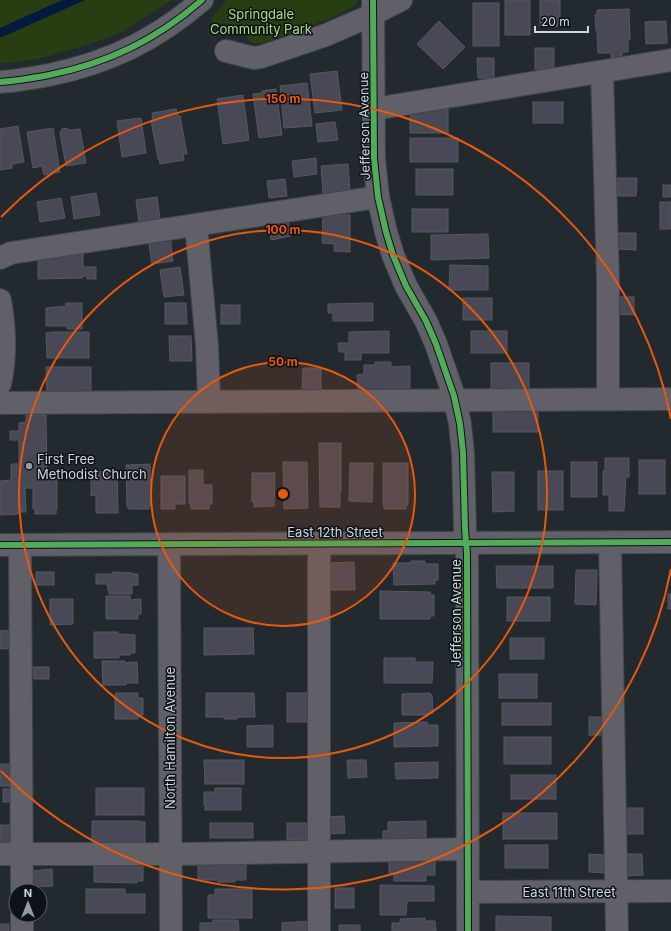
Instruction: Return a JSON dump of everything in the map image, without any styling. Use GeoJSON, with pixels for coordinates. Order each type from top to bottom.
{"type":"FeatureCollection","features":[{"type":"Feature","properties":{"kind":"main road"},"geometry":{"type":"LineString","coordinates":[[0,82],[34,78],[78,68],[128,50],[167,27],[202,0]]}},
{"type":"Feature","properties":{"kind":"street"},"geometry":{"type":"LineString","coordinates":[[226,51],[254,58],[261,57],[326,35],[373,7],[401,0]]}},
{"type":"Feature","properties":{"kind":"street","name":"Jefferson Avenue"},"geometry":{"type":"LineString","coordinates":[[373,7],[374,158],[378,197],[393,255],[406,286],[426,321],[440,354],[460,424],[463,453],[466,543],[468,931]]}},
{"type":"Feature","properties":{"kind":"street"},"geometry":{"type":"LineString","coordinates":[[374,109],[671,60]]}},
{"type":"Feature","properties":{"kind":"street"},"geometry":{"type":"LineString","coordinates":[[602,72],[608,281],[608,399]]}},
{"type":"Feature","properties":{"kind":"street"},"geometry":{"type":"LineString","coordinates":[[0,258],[11,253],[378,197]]}},
{"type":"Feature","properties":{"kind":"street"},"geometry":{"type":"LineString","coordinates":[[196,225],[208,346],[209,401]]}},
{"type":"Feature","properties":{"kind":"street"},"geometry":{"type":"LineString","coordinates":[[0,384],[5,339],[1,307]]}},
{"type":"Feature","properties":{"kind":"street"},"geometry":{"type":"LineString","coordinates":[[0,403],[671,398]]}},
{"type":"Feature","properties":{"kind":"street"},"geometry":{"type":"LineString","coordinates":[[610,542],[616,931]]}},
{"type":"Feature","properties":{"kind":"street","name":"East 12th Street"},"geometry":{"type":"LineString","coordinates":[[10,545],[671,542]]}},
{"type":"Feature","properties":{"kind":"street"},"geometry":{"type":"LineString","coordinates":[[319,543],[320,931]]}},
{"type":"Feature","properties":{"kind":"street","name":"North Hamilton Avenue"},"geometry":{"type":"LineString","coordinates":[[169,544],[171,931]]}},
{"type":"Feature","properties":{"kind":"street"},"geometry":{"type":"LineString","coordinates":[[10,545],[22,883]]}},
{"type":"Feature","properties":{"kind":"street"},"geometry":{"type":"LineString","coordinates":[[0,854],[170,854],[468,849]]}},
{"type":"Feature","properties":{"kind":"street","name":"East 11th Street"},"geometry":{"type":"LineString","coordinates":[[468,892],[671,891]]}},
{"type":"Feature","properties":{"kind":"green space"},"geometry":{"type":"Polygon","coordinates":[[[0,0],[172,0],[122,32],[87,45],[38,59],[0,63],[0,0]]]}},
{"type":"Feature","properties":{"kind":"green space","name":"Springdale Community Park"},"geometry":{"type":"Polygon","coordinates":[[[227,0],[358,0],[357,4],[331,18],[262,44],[251,43],[241,30],[232,24],[212,23],[212,18],[227,0]]]}},
{"type":"Feature","properties":{"kind":"water"},"geometry":{"type":"Polygon","coordinates":[[[62,0],[85,0],[0,38],[0,28],[62,0]]]}},
{"type":"Feature","properties":{"kind":"building"},"geometry":{"type":"Polygon","coordinates":[[[505,0],[530,0],[530,35],[505,35],[505,0]]]}},
{"type":"Feature","properties":{"kind":"building"},"geometry":{"type":"Polygon","coordinates":[[[540,0],[560,0],[560,26],[540,26],[540,0]]]}},
{"type":"Feature","properties":{"kind":"building"},"geometry":{"type":"Polygon","coordinates":[[[473,3],[499,3],[499,46],[473,46],[473,3]]]}},
{"type":"Feature","properties":{"kind":"building"},"geometry":{"type":"Polygon","coordinates":[[[629,9],[630,40],[628,40],[628,52],[622,52],[622,58],[611,58],[611,53],[598,53],[595,15],[597,15],[597,10],[629,9]]]}},
{"type":"Feature","properties":{"kind":"building"},"geometry":{"type":"Polygon","coordinates":[[[439,21],[465,47],[443,69],[417,44],[439,21]]]}},
{"type":"Feature","properties":{"kind":"building"},"geometry":{"type":"Polygon","coordinates":[[[666,21],[667,43],[646,44],[645,22],[666,21]]]}},
{"type":"Feature","properties":{"kind":"building"},"geometry":{"type":"Polygon","coordinates":[[[535,48],[554,48],[554,69],[535,69],[535,48]]]}},
{"type":"Feature","properties":{"kind":"building"},"geometry":{"type":"Polygon","coordinates":[[[477,58],[494,58],[494,78],[478,78],[477,58]]]}},
{"type":"Feature","properties":{"kind":"building"},"geometry":{"type":"Polygon","coordinates":[[[337,71],[342,110],[315,113],[310,74],[337,71]]]}},
{"type":"Feature","properties":{"kind":"building"},"geometry":{"type":"Polygon","coordinates":[[[307,83],[312,126],[284,128],[280,86],[307,83]]]}},
{"type":"Feature","properties":{"kind":"building"},"geometry":{"type":"Polygon","coordinates":[[[276,89],[282,135],[259,138],[253,94],[276,89]]]}},
{"type":"Feature","properties":{"kind":"building"},"geometry":{"type":"Polygon","coordinates":[[[243,95],[249,140],[223,144],[217,99],[243,95]]]}},
{"type":"Feature","properties":{"kind":"building"},"geometry":{"type":"Polygon","coordinates":[[[533,102],[563,102],[563,123],[533,123],[533,102]]]}},
{"type":"Feature","properties":{"kind":"building"},"geometry":{"type":"Polygon","coordinates":[[[176,109],[178,116],[180,116],[187,154],[183,154],[184,160],[160,164],[151,120],[153,120],[152,113],[176,109]]]}},
{"type":"Feature","properties":{"kind":"building"},"geometry":{"type":"Polygon","coordinates":[[[410,109],[448,109],[448,133],[410,133],[410,109]]]}},
{"type":"Feature","properties":{"kind":"building"},"geometry":{"type":"Polygon","coordinates":[[[141,118],[146,153],[122,157],[117,121],[141,118]]]}},
{"type":"Feature","properties":{"kind":"building"},"geometry":{"type":"Polygon","coordinates":[[[335,122],[338,140],[318,142],[316,124],[335,122]]]}},
{"type":"Feature","properties":{"kind":"building"},"geometry":{"type":"Polygon","coordinates":[[[18,126],[24,162],[12,164],[12,168],[0,170],[0,129],[18,126]]]}},
{"type":"Feature","properties":{"kind":"building"},"geometry":{"type":"Polygon","coordinates":[[[53,128],[60,172],[44,175],[42,166],[33,168],[27,132],[53,128]]]}},
{"type":"Feature","properties":{"kind":"building"},"geometry":{"type":"Polygon","coordinates":[[[67,128],[69,130],[80,129],[86,163],[66,166],[60,133],[62,129],[67,128]]]}},
{"type":"Feature","properties":{"kind":"building"},"geometry":{"type":"Polygon","coordinates":[[[410,138],[458,138],[458,162],[410,162],[410,138]]]}},
{"type":"Feature","properties":{"kind":"building"},"geometry":{"type":"Polygon","coordinates":[[[316,158],[317,174],[294,177],[292,161],[316,158]]]}},
{"type":"Feature","properties":{"kind":"building"},"geometry":{"type":"Polygon","coordinates":[[[348,164],[350,191],[323,194],[321,166],[348,164]]]}},
{"type":"Feature","properties":{"kind":"building"},"geometry":{"type":"Polygon","coordinates":[[[416,169],[453,169],[453,195],[416,195],[416,169]]]}},
{"type":"Feature","properties":{"kind":"building"},"geometry":{"type":"Polygon","coordinates":[[[617,178],[637,178],[636,196],[617,196],[617,178]]]}},
{"type":"Feature","properties":{"kind":"building"},"geometry":{"type":"Polygon","coordinates":[[[285,179],[287,196],[269,198],[267,181],[285,179]]]}},
{"type":"Feature","properties":{"kind":"building"},"geometry":{"type":"Polygon","coordinates":[[[663,185],[671,185],[671,197],[663,197],[663,185]]]}},
{"type":"Feature","properties":{"kind":"building"},"geometry":{"type":"Polygon","coordinates":[[[96,193],[100,215],[74,219],[71,197],[96,193]]]}},
{"type":"Feature","properties":{"kind":"building"},"geometry":{"type":"Polygon","coordinates":[[[157,197],[160,219],[139,222],[136,200],[157,197]]]}},
{"type":"Feature","properties":{"kind":"building"},"geometry":{"type":"Polygon","coordinates":[[[61,198],[65,218],[40,222],[37,202],[61,198]]]}},
{"type":"Feature","properties":{"kind":"building"},"geometry":{"type":"Polygon","coordinates":[[[660,202],[671,202],[671,229],[660,229],[660,202]]]}},
{"type":"Feature","properties":{"kind":"building"},"geometry":{"type":"Polygon","coordinates":[[[412,209],[448,209],[448,232],[412,232],[412,209]]]}},
{"type":"Feature","properties":{"kind":"building"},"geometry":{"type":"Polygon","coordinates":[[[323,215],[350,215],[350,252],[334,251],[334,244],[322,243],[323,215]]]}},
{"type":"Feature","properties":{"kind":"building"},"geometry":{"type":"Polygon","coordinates":[[[287,216],[291,236],[271,240],[268,219],[287,216]]]}},
{"type":"Feature","properties":{"kind":"building"},"geometry":{"type":"Polygon","coordinates":[[[617,233],[636,233],[636,250],[617,249],[617,233]]]}},
{"type":"Feature","properties":{"kind":"building"},"geometry":{"type":"Polygon","coordinates":[[[488,234],[489,258],[431,260],[431,235],[488,234]]]}},
{"type":"Feature","properties":{"kind":"building"},"geometry":{"type":"Polygon","coordinates":[[[170,235],[173,261],[152,264],[148,237],[170,235]]]}},
{"type":"Feature","properties":{"kind":"building"},"geometry":{"type":"Polygon","coordinates":[[[83,251],[83,267],[96,267],[96,279],[87,279],[87,276],[82,276],[82,278],[38,279],[38,253],[83,251]]]}},
{"type":"Feature","properties":{"kind":"building"},"geometry":{"type":"Polygon","coordinates":[[[450,265],[488,266],[488,290],[449,290],[450,265]]]}},
{"type":"Feature","properties":{"kind":"building"},"geometry":{"type":"Polygon","coordinates":[[[180,267],[184,295],[164,297],[160,270],[180,267]]]}},
{"type":"Feature","properties":{"kind":"building"},"geometry":{"type":"Polygon","coordinates":[[[615,297],[634,297],[634,315],[615,314],[615,297]]]}},
{"type":"Feature","properties":{"kind":"building"},"geometry":{"type":"Polygon","coordinates":[[[463,298],[492,298],[492,320],[463,320],[463,298]]]}},
{"type":"Feature","properties":{"kind":"building"},"geometry":{"type":"Polygon","coordinates":[[[66,303],[82,303],[82,329],[67,329],[67,326],[46,326],[46,308],[66,306],[66,303]]]}},
{"type":"Feature","properties":{"kind":"building"},"geometry":{"type":"Polygon","coordinates":[[[165,303],[186,303],[187,324],[165,324],[165,303]]]}},
{"type":"Feature","properties":{"kind":"building"},"geometry":{"type":"Polygon","coordinates":[[[373,303],[373,321],[333,321],[333,313],[328,313],[328,304],[373,303]]]}},
{"type":"Feature","properties":{"kind":"building"},"geometry":{"type":"Polygon","coordinates":[[[221,305],[240,305],[240,324],[221,324],[221,305]]]}},
{"type":"Feature","properties":{"kind":"building"},"geometry":{"type":"Polygon","coordinates":[[[389,331],[389,353],[361,353],[361,360],[345,360],[345,352],[339,352],[338,343],[349,343],[349,332],[389,331]]]}},
{"type":"Feature","properties":{"kind":"building"},"geometry":{"type":"Polygon","coordinates":[[[471,331],[507,331],[507,353],[471,353],[471,331]]]}},
{"type":"Feature","properties":{"kind":"building"},"geometry":{"type":"Polygon","coordinates":[[[89,332],[89,358],[47,358],[46,333],[89,332]]]}},
{"type":"Feature","properties":{"kind":"building"},"geometry":{"type":"Polygon","coordinates":[[[169,336],[191,336],[192,361],[170,361],[169,336]]]}},
{"type":"Feature","properties":{"kind":"building"},"geometry":{"type":"Polygon","coordinates":[[[375,362],[391,362],[391,367],[410,366],[410,388],[358,390],[357,375],[364,374],[364,365],[375,365],[375,362]]]}},
{"type":"Feature","properties":{"kind":"building"},"geometry":{"type":"Polygon","coordinates":[[[491,363],[529,363],[529,389],[491,390],[491,363]]]}},
{"type":"Feature","properties":{"kind":"building"},"geometry":{"type":"Polygon","coordinates":[[[46,367],[91,367],[91,394],[47,394],[46,367]]]}},
{"type":"Feature","properties":{"kind":"building"},"geometry":{"type":"Polygon","coordinates":[[[303,368],[321,368],[321,389],[302,388],[303,368]]]}},
{"type":"Feature","properties":{"kind":"building"},"geometry":{"type":"Polygon","coordinates":[[[493,408],[538,408],[538,432],[493,432],[493,408]]]}},
{"type":"Feature","properties":{"kind":"building","name":"First Free Methodist Church"},"geometry":{"type":"Polygon","coordinates":[[[26,415],[46,415],[47,473],[55,473],[55,478],[57,478],[56,514],[35,514],[35,509],[33,509],[33,488],[25,488],[26,512],[0,515],[0,481],[11,480],[11,464],[19,464],[19,440],[10,440],[10,431],[19,431],[19,423],[26,422],[26,415]]]}},
{"type":"Feature","properties":{"kind":"building"},"geometry":{"type":"Polygon","coordinates":[[[319,443],[341,443],[340,507],[320,507],[319,443]]]}},
{"type":"Feature","properties":{"kind":"building"},"geometry":{"type":"Polygon","coordinates":[[[605,458],[629,458],[629,477],[626,477],[624,511],[609,511],[609,495],[603,495],[603,471],[605,471],[605,458]]]}},
{"type":"Feature","properties":{"kind":"building"},"geometry":{"type":"Polygon","coordinates":[[[639,460],[665,460],[665,494],[639,494],[639,460]]]}},
{"type":"Feature","properties":{"kind":"building"},"geometry":{"type":"Polygon","coordinates":[[[283,462],[307,462],[308,508],[284,509],[283,462]]]}},
{"type":"Feature","properties":{"kind":"building"},"geometry":{"type":"Polygon","coordinates":[[[571,462],[597,462],[597,497],[571,497],[571,462]]]}},
{"type":"Feature","properties":{"kind":"building"},"geometry":{"type":"Polygon","coordinates":[[[350,463],[373,463],[372,502],[349,501],[350,463]]]}},
{"type":"Feature","properties":{"kind":"building"},"geometry":{"type":"Polygon","coordinates":[[[383,463],[408,463],[408,505],[406,505],[406,509],[384,509],[383,463]]]}},
{"type":"Feature","properties":{"kind":"building"},"geometry":{"type":"Polygon","coordinates":[[[150,464],[151,506],[149,506],[149,509],[128,509],[126,465],[150,464]]]}},
{"type":"Feature","properties":{"kind":"building"},"geometry":{"type":"Polygon","coordinates":[[[189,470],[203,470],[203,485],[212,485],[212,504],[209,504],[209,509],[191,509],[191,503],[189,503],[189,470]]]}},
{"type":"Feature","properties":{"kind":"building"},"geometry":{"type":"Polygon","coordinates":[[[117,471],[118,513],[96,513],[96,495],[91,496],[91,472],[117,471]]]}},
{"type":"Feature","properties":{"kind":"building"},"geometry":{"type":"Polygon","coordinates":[[[538,471],[563,471],[563,510],[538,510],[538,471]]]}},
{"type":"Feature","properties":{"kind":"building"},"geometry":{"type":"Polygon","coordinates":[[[492,472],[514,472],[514,511],[493,512],[492,472]]]}},
{"type":"Feature","properties":{"kind":"building"},"geometry":{"type":"Polygon","coordinates":[[[252,473],[275,473],[274,506],[254,507],[254,502],[252,502],[252,473]]]}},
{"type":"Feature","properties":{"kind":"building"},"geometry":{"type":"Polygon","coordinates":[[[161,476],[185,476],[185,504],[175,504],[175,509],[161,509],[161,476]]]}},
{"type":"Feature","properties":{"kind":"building"},"geometry":{"type":"Polygon","coordinates":[[[411,561],[425,561],[425,564],[438,564],[438,580],[435,580],[435,584],[394,585],[393,563],[411,563],[411,561]]]}},
{"type":"Feature","properties":{"kind":"building"},"geometry":{"type":"Polygon","coordinates":[[[354,562],[355,590],[331,590],[331,563],[354,562]]]}},
{"type":"Feature","properties":{"kind":"building"},"geometry":{"type":"Polygon","coordinates":[[[496,566],[553,566],[553,588],[497,588],[496,566]]]}},
{"type":"Feature","properties":{"kind":"building"},"geometry":{"type":"Polygon","coordinates":[[[576,570],[597,570],[596,605],[575,604],[576,570]]]}},
{"type":"Feature","properties":{"kind":"building"},"geometry":{"type":"Polygon","coordinates":[[[36,572],[54,572],[54,585],[36,585],[36,572]]]}},
{"type":"Feature","properties":{"kind":"building"},"geometry":{"type":"Polygon","coordinates":[[[113,572],[138,574],[138,585],[132,585],[132,594],[109,594],[107,584],[96,584],[96,574],[113,574],[113,572]]]}},
{"type":"Feature","properties":{"kind":"building"},"geometry":{"type":"Polygon","coordinates":[[[380,591],[430,592],[430,595],[434,595],[434,616],[430,616],[430,619],[380,619],[380,591]]]}},
{"type":"Feature","properties":{"kind":"building"},"geometry":{"type":"Polygon","coordinates":[[[668,594],[671,594],[671,609],[668,609],[668,594]]]}},
{"type":"Feature","properties":{"kind":"building"},"geometry":{"type":"Polygon","coordinates":[[[106,596],[130,596],[130,600],[141,599],[141,614],[138,614],[138,619],[106,619],[106,596]]]}},
{"type":"Feature","properties":{"kind":"building"},"geometry":{"type":"Polygon","coordinates":[[[507,597],[550,597],[550,621],[507,621],[507,597]]]}},
{"type":"Feature","properties":{"kind":"building"},"geometry":{"type":"Polygon","coordinates":[[[50,599],[73,599],[73,624],[50,625],[50,599]]]}},
{"type":"Feature","properties":{"kind":"building"},"geometry":{"type":"Polygon","coordinates":[[[204,628],[253,628],[254,654],[204,655],[204,628]]]}},
{"type":"Feature","properties":{"kind":"building"},"geometry":{"type":"Polygon","coordinates":[[[15,630],[16,648],[0,649],[0,631],[15,630]]]}},
{"type":"Feature","properties":{"kind":"building"},"geometry":{"type":"Polygon","coordinates":[[[94,632],[118,632],[118,634],[135,635],[135,653],[130,653],[130,655],[119,655],[119,658],[94,658],[94,632]]]}},
{"type":"Feature","properties":{"kind":"building"},"geometry":{"type":"Polygon","coordinates":[[[510,638],[544,638],[544,659],[510,659],[510,638]]]}},
{"type":"Feature","properties":{"kind":"building"},"geometry":{"type":"Polygon","coordinates":[[[384,658],[415,658],[415,662],[433,662],[432,683],[384,683],[384,658]]]}},
{"type":"Feature","properties":{"kind":"building"},"geometry":{"type":"Polygon","coordinates":[[[102,661],[125,661],[125,663],[137,662],[138,683],[126,683],[126,685],[103,685],[102,661]]]}},
{"type":"Feature","properties":{"kind":"building"},"geometry":{"type":"Polygon","coordinates":[[[33,667],[49,667],[49,679],[34,679],[33,667]]]}},
{"type":"Feature","properties":{"kind":"building"},"geometry":{"type":"Polygon","coordinates":[[[499,674],[537,674],[537,698],[499,698],[499,674]]]}},
{"type":"Feature","properties":{"kind":"building"},"geometry":{"type":"Polygon","coordinates":[[[115,693],[138,693],[138,698],[143,698],[143,715],[138,715],[138,719],[115,719],[115,693]]]}},
{"type":"Feature","properties":{"kind":"building"},"geometry":{"type":"Polygon","coordinates":[[[206,693],[254,693],[255,717],[224,719],[224,717],[206,717],[206,693]]]}},
{"type":"Feature","properties":{"kind":"building"},"geometry":{"type":"Polygon","coordinates":[[[287,693],[312,693],[312,722],[287,722],[287,693]]]}},
{"type":"Feature","properties":{"kind":"building"},"geometry":{"type":"Polygon","coordinates":[[[430,693],[430,695],[432,695],[433,713],[428,715],[402,715],[402,694],[430,693]]]}},
{"type":"Feature","properties":{"kind":"building"},"geometry":{"type":"Polygon","coordinates":[[[502,703],[551,703],[551,725],[502,725],[502,703]]]}},
{"type":"Feature","properties":{"kind":"building"},"geometry":{"type":"Polygon","coordinates":[[[589,717],[608,717],[608,735],[589,735],[589,717]]]}},
{"type":"Feature","properties":{"kind":"building"},"geometry":{"type":"Polygon","coordinates":[[[427,722],[427,725],[438,725],[438,746],[394,747],[394,723],[427,722]]]}},
{"type":"Feature","properties":{"kind":"building"},"geometry":{"type":"Polygon","coordinates":[[[273,725],[273,747],[247,747],[247,726],[273,725]]]}},
{"type":"Feature","properties":{"kind":"building"},"geometry":{"type":"Polygon","coordinates":[[[504,737],[551,737],[551,764],[504,764],[504,737]]]}},
{"type":"Feature","properties":{"kind":"building"},"geometry":{"type":"Polygon","coordinates":[[[204,760],[244,760],[244,784],[205,784],[204,760]]]}},
{"type":"Feature","properties":{"kind":"building"},"geometry":{"type":"Polygon","coordinates":[[[347,760],[366,760],[367,777],[348,778],[347,760]]]}},
{"type":"Feature","properties":{"kind":"building"},"geometry":{"type":"Polygon","coordinates":[[[438,762],[438,778],[396,779],[395,763],[438,762]]]}},
{"type":"Feature","properties":{"kind":"building"},"geometry":{"type":"Polygon","coordinates":[[[0,764],[10,764],[10,786],[0,786],[0,764]]]}},
{"type":"Feature","properties":{"kind":"building"},"geometry":{"type":"Polygon","coordinates":[[[511,775],[556,775],[556,799],[511,799],[511,775]]]}},
{"type":"Feature","properties":{"kind":"building"},"geometry":{"type":"Polygon","coordinates":[[[96,788],[144,788],[144,815],[96,815],[96,788]]]}},
{"type":"Feature","properties":{"kind":"building"},"geometry":{"type":"Polygon","coordinates":[[[215,788],[241,788],[241,810],[205,810],[204,792],[215,792],[215,788]]]}},
{"type":"Feature","properties":{"kind":"building"},"geometry":{"type":"Polygon","coordinates":[[[3,789],[15,789],[15,802],[3,802],[3,789]]]}},
{"type":"Feature","properties":{"kind":"building"},"geometry":{"type":"Polygon","coordinates":[[[624,808],[643,808],[643,834],[624,834],[624,808]]]}},
{"type":"Feature","properties":{"kind":"building"},"geometry":{"type":"Polygon","coordinates":[[[503,813],[557,813],[557,839],[503,839],[503,813]]]}},
{"type":"Feature","properties":{"kind":"building"},"geometry":{"type":"Polygon","coordinates":[[[344,816],[345,833],[326,834],[325,817],[344,816]]]}},
{"type":"Feature","properties":{"kind":"building"},"geometry":{"type":"Polygon","coordinates":[[[92,821],[145,822],[145,847],[92,850],[92,821]]]}},
{"type":"Feature","properties":{"kind":"building"},"geometry":{"type":"Polygon","coordinates":[[[426,821],[426,842],[383,842],[383,831],[388,831],[388,822],[426,821]]]}},
{"type":"Feature","properties":{"kind":"building"},"geometry":{"type":"Polygon","coordinates":[[[210,823],[253,823],[253,838],[210,838],[210,823]]]}},
{"type":"Feature","properties":{"kind":"building"},"geometry":{"type":"Polygon","coordinates":[[[287,823],[307,823],[307,840],[287,840],[287,823]]]}},
{"type":"Feature","properties":{"kind":"building"},"geometry":{"type":"Polygon","coordinates":[[[0,825],[14,825],[14,846],[0,846],[0,825]]]}},
{"type":"Feature","properties":{"kind":"building"},"geometry":{"type":"Polygon","coordinates":[[[505,845],[548,845],[548,868],[505,868],[505,845]]]}},
{"type":"Feature","properties":{"kind":"building"},"geometry":{"type":"Polygon","coordinates":[[[589,854],[604,855],[605,873],[589,872],[589,854]]]}},
{"type":"Feature","properties":{"kind":"building"},"geometry":{"type":"Polygon","coordinates":[[[625,854],[642,854],[643,875],[625,876],[625,854]]]}},
{"type":"Feature","properties":{"kind":"building"},"geometry":{"type":"Polygon","coordinates":[[[435,858],[435,875],[426,875],[426,881],[394,881],[394,873],[389,873],[389,859],[435,858]]]}},
{"type":"Feature","properties":{"kind":"building"},"geometry":{"type":"Polygon","coordinates":[[[198,860],[246,860],[246,880],[235,880],[235,882],[218,882],[218,880],[198,880],[198,860]]]}},
{"type":"Feature","properties":{"kind":"building"},"geometry":{"type":"Polygon","coordinates":[[[94,864],[143,864],[143,881],[137,881],[137,883],[94,882],[94,864]]]}},
{"type":"Feature","properties":{"kind":"building"},"geometry":{"type":"Polygon","coordinates":[[[52,869],[53,886],[48,886],[48,883],[32,883],[31,871],[52,869]]]}},
{"type":"Feature","properties":{"kind":"building"},"geometry":{"type":"Polygon","coordinates":[[[380,885],[434,886],[434,901],[407,901],[406,915],[380,915],[380,885]]]}},
{"type":"Feature","properties":{"kind":"building"},"geometry":{"type":"Polygon","coordinates":[[[335,888],[354,888],[354,908],[335,908],[335,888]]]}},
{"type":"Feature","properties":{"kind":"building"},"geometry":{"type":"Polygon","coordinates":[[[86,889],[125,889],[125,894],[145,894],[145,913],[86,913],[86,889]]]}},
{"type":"Feature","properties":{"kind":"building"},"geometry":{"type":"Polygon","coordinates":[[[215,889],[252,889],[252,918],[208,918],[208,895],[215,895],[215,889]]]}},
{"type":"Feature","properties":{"kind":"building"},"geometry":{"type":"Polygon","coordinates":[[[496,916],[551,917],[551,931],[496,931],[496,916]]]}},
{"type":"Feature","properties":{"kind":"building"},"geometry":{"type":"Polygon","coordinates":[[[425,918],[425,921],[435,921],[436,931],[392,931],[392,923],[400,923],[400,919],[425,918]]]}},
{"type":"Feature","properties":{"kind":"building"},"geometry":{"type":"Polygon","coordinates":[[[213,920],[238,920],[239,931],[200,931],[200,923],[213,923],[213,920]]]}},
{"type":"Feature","properties":{"kind":"building"},"geometry":{"type":"Polygon","coordinates":[[[309,921],[309,931],[282,931],[282,923],[309,921]]]}},
{"type":"Feature","properties":{"kind":"building"},"geometry":{"type":"Polygon","coordinates":[[[0,924],[9,924],[9,931],[0,931],[0,924]]]}},
{"type":"Feature","properties":{"kind":"building"},"geometry":{"type":"Polygon","coordinates":[[[339,925],[360,925],[360,931],[339,931],[339,925]]]}},
{"type":"Feature","properties":{"kind":"cycle path"},"geometry":{"type":"LineString","coordinates":[[0,82],[49,75],[71,70],[111,57],[167,27],[202,0]]}},
{"type":"Feature","properties":{"kind":"cycle path"},"geometry":{"type":"LineString","coordinates":[[373,0],[374,158],[378,197],[393,255],[406,286],[426,321],[436,344],[454,396],[460,424],[463,453],[467,554],[468,931]]}},
{"type":"Feature","properties":{"kind":"cycle path"},"geometry":{"type":"LineString","coordinates":[[0,545],[671,542]]}},
{"type":"Feature","properties":{"kind":"place","name":"First Free Methodist Church"},"geometry":{"type":"Point","coordinates":[29,466]}}]}
